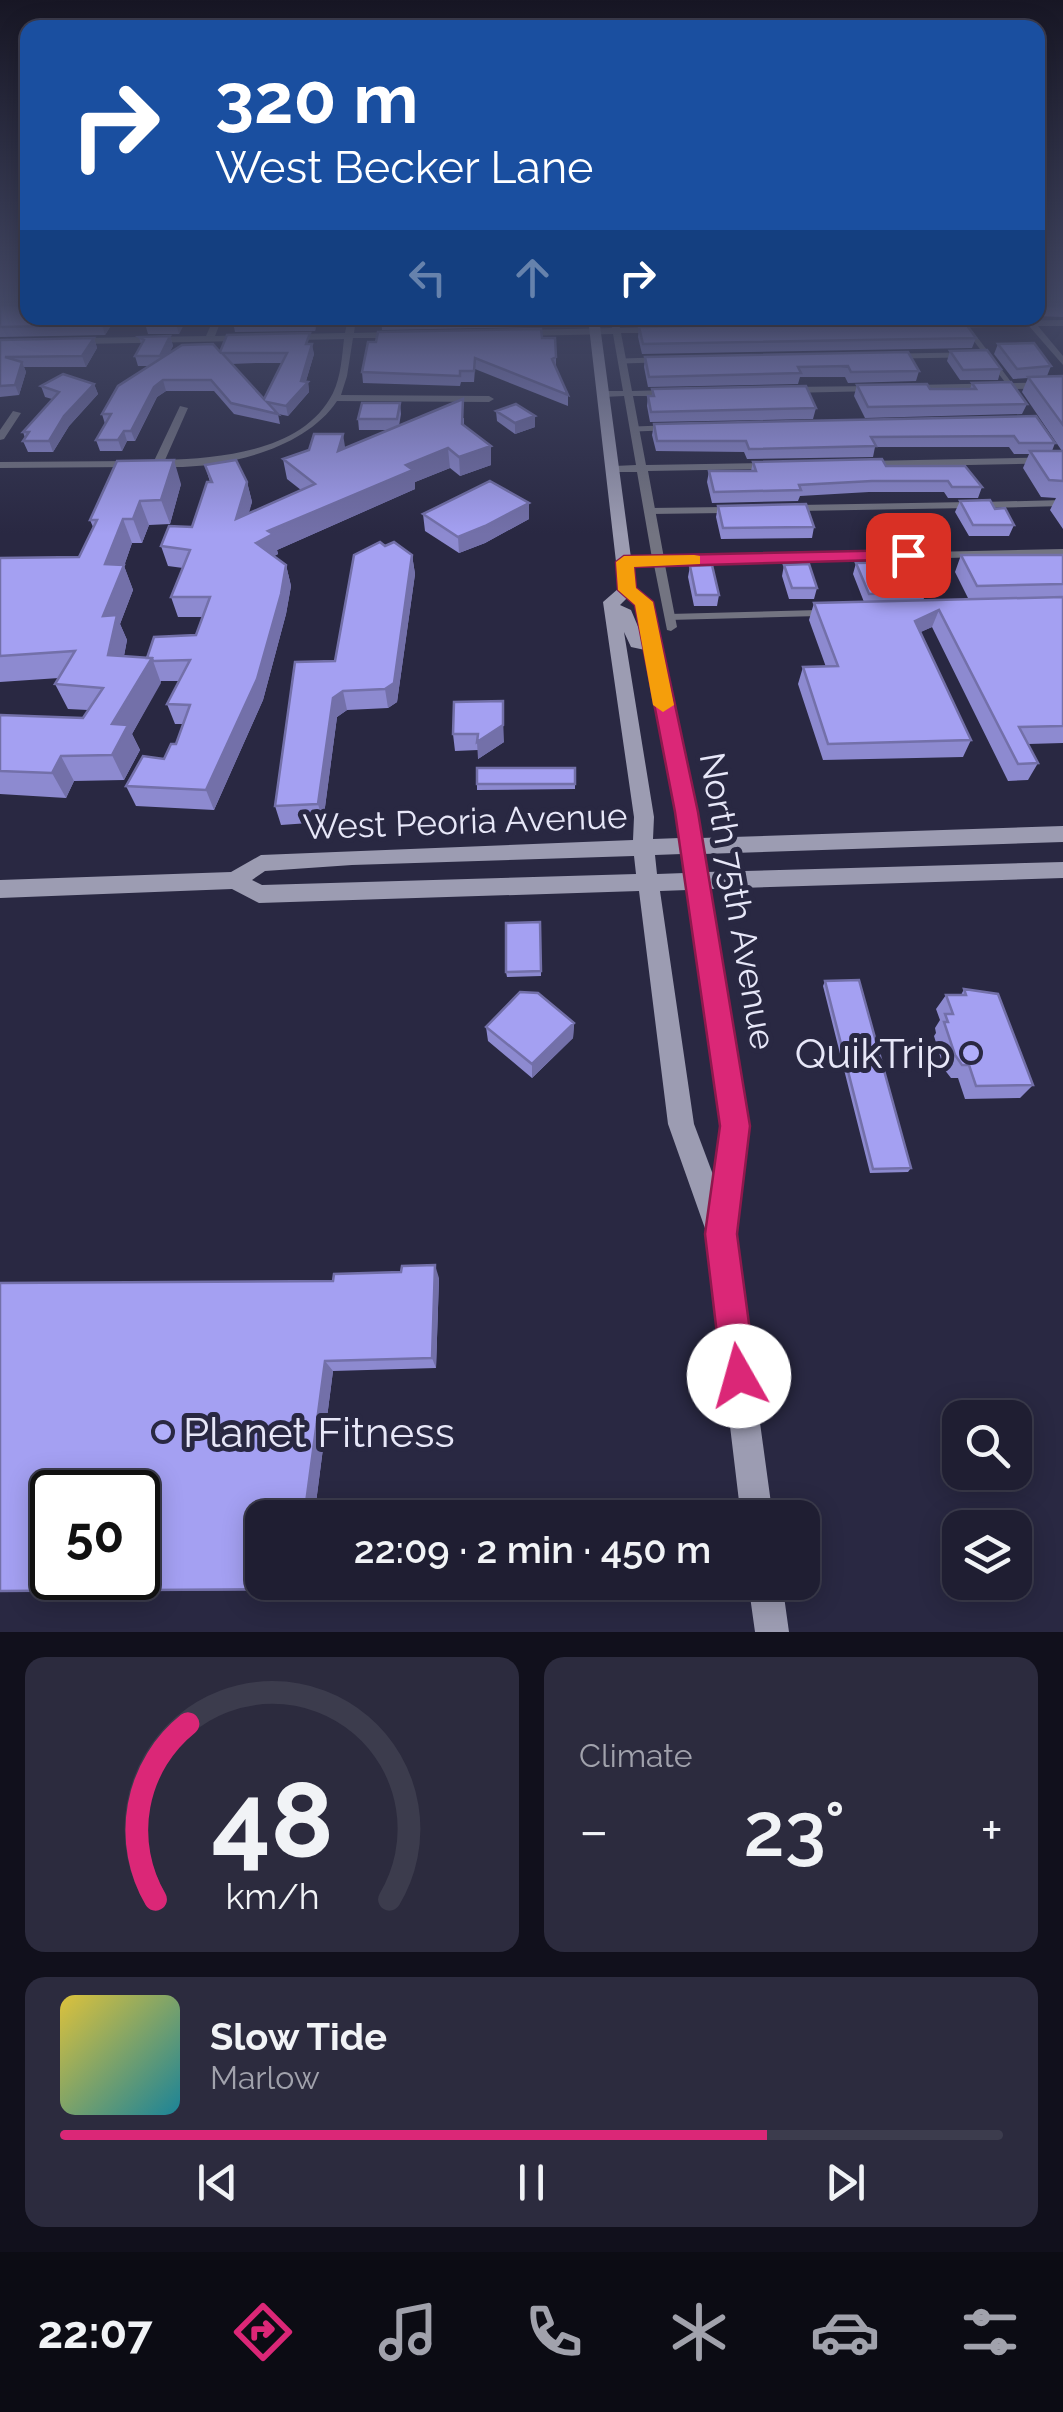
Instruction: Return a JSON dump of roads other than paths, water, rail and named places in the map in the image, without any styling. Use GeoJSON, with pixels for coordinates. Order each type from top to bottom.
{"type":"FeatureCollection","features":[{"type":"Feature","properties":{"kind":"main road","name":"North 75th Avenue"},"geometry":{"type":"LineString","coordinates":[[601,381],[628,590],[644,602],[691,844],[735,1126],[721,1234]]}},
{"type":"Feature","properties":{"kind":"main road"},"geometry":{"type":"LineString","coordinates":[[628,590],[612,602],[612,608],[625,614],[637,643],[651,646]]}},
{"type":"Feature","properties":{"kind":"main road","name":"North 75th Avenue"},"geometry":{"type":"LineString","coordinates":[[612,608],[644,818],[643,846],[680,1124],[721,1234],[755,1500]]}},
{"type":"Feature","properties":{"kind":"main road","name":"West Peoria Avenue"},"geometry":{"type":"LineString","coordinates":[[234,880],[262,862],[691,844],[1063,834]]}},
{"type":"Feature","properties":{"kind":"main road"},"geometry":{"type":"LineString","coordinates":[[1021,835],[1038,871]]}},
{"type":"Feature","properties":{"kind":"main road","name":"West Peoria Avenue"},"geometry":{"type":"LineString","coordinates":[[0,889],[234,880],[260,894],[1063,870]]}},
{"type":"Feature","properties":{"kind":"main road"},"geometry":{"type":"LineString","coordinates":[[768,1600],[772,1632]]}},
{"type":"Feature","properties":{"kind":"street"},"geometry":{"type":"LineString","coordinates":[[0,465],[158,464],[209,460],[262,448],[310,425],[335,398],[339,381]]}},
{"type":"Feature","properties":{"kind":"street"},"geometry":{"type":"LineString","coordinates":[[626,381],[670,622]]}},
{"type":"Feature","properties":{"kind":"street"},"geometry":{"type":"LineString","coordinates":[[781,390],[1063,385]]}},
{"type":"Feature","properties":{"kind":"street"},"geometry":{"type":"LineString","coordinates":[[603,394],[686,392]]}},
{"type":"Feature","properties":{"kind":"street"},"geometry":{"type":"LineString","coordinates":[[335,398],[490,399]]}},
{"type":"Feature","properties":{"kind":"street"},"geometry":{"type":"LineString","coordinates":[[158,464],[182,408]]}},
{"type":"Feature","properties":{"kind":"street"},"geometry":{"type":"LineString","coordinates":[[0,437],[16,414]]}},
{"type":"Feature","properties":{"kind":"street"},"geometry":{"type":"LineString","coordinates":[[850,464],[1063,460]]}},
{"type":"Feature","properties":{"kind":"street"},"geometry":{"type":"LineString","coordinates":[[614,469],[792,466]]}},
{"type":"Feature","properties":{"kind":"street"},"geometry":{"type":"LineString","coordinates":[[624,562],[1063,552]]}},
{"type":"Feature","properties":{"kind":"lane"},"geometry":{"type":"LineString","coordinates":[[1007,381],[1019,398]]}},
{"type":"Feature","properties":{"kind":"lane"},"geometry":{"type":"LineString","coordinates":[[635,429],[673,428]]}},
{"type":"Feature","properties":{"kind":"lane"},"geometry":{"type":"LineString","coordinates":[[1054,447],[1063,460]]}},
{"type":"Feature","properties":{"kind":"lane"},"geometry":{"type":"LineString","coordinates":[[788,509],[1063,503]]}},
{"type":"Feature","properties":{"kind":"lane"},"geometry":{"type":"LineString","coordinates":[[650,512],[728,510]]}},
{"type":"Feature","properties":{"kind":"lane"},"geometry":{"type":"LineString","coordinates":[[670,622],[826,613]]}},
{"type":"Feature","properties":{"kind":"place","name":"QuikTrip"},"geometry":{"type":"Point","coordinates":[971,1053]}},
{"type":"Feature","properties":{"kind":"place","name":"Planet Fitness"},"geometry":{"type":"Point","coordinates":[163,1432]}}]}
